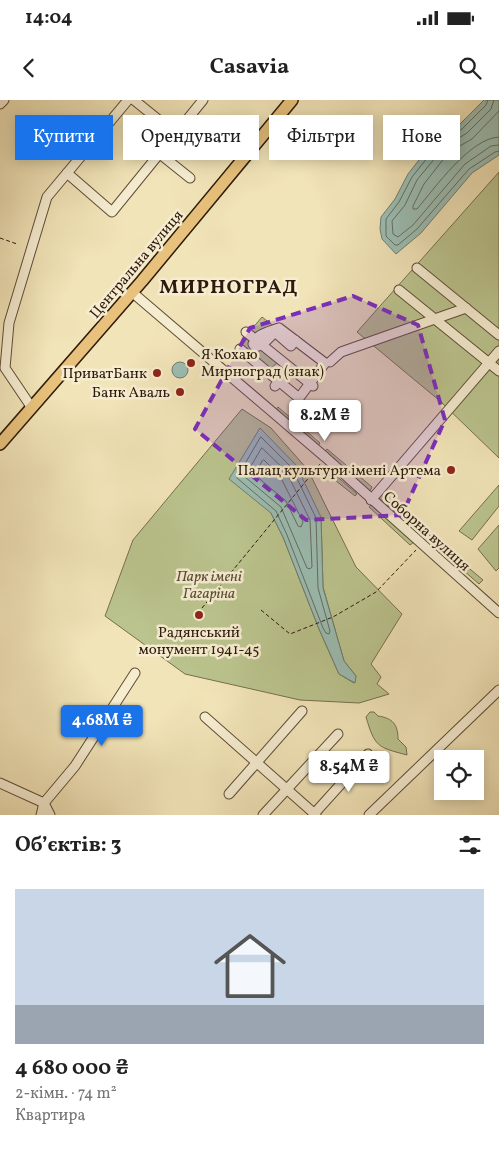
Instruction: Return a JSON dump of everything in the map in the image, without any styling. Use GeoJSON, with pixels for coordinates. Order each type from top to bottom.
{"type":"FeatureCollection","features":[{"type":"Feature","properties":{"kind":"main road","name":"Центральна вулиця"},"geometry":{"type":"LineString","coordinates":[[0,444],[132,293],[292,100]]}},
{"type":"Feature","properties":{"kind":"street"},"geometry":{"type":"LineString","coordinates":[[0,104],[4,100]]}},
{"type":"Feature","properties":{"kind":"street"},"geometry":{"type":"LineString","coordinates":[[32,408],[5,368],[8,323],[47,197],[128,100]]}},
{"type":"Feature","properties":{"kind":"street"},"geometry":{"type":"LineString","coordinates":[[134,100],[153,115]]}},
{"type":"Feature","properties":{"kind":"street"},"geometry":{"type":"LineString","coordinates":[[191,115],[203,100]]}},
{"type":"Feature","properties":{"kind":"street"},"geometry":{"type":"LineString","coordinates":[[67,173],[112,212],[155,160]]}},
{"type":"Feature","properties":{"kind":"street"},"geometry":{"type":"LineString","coordinates":[[168,160],[190,178]]}},
{"type":"Feature","properties":{"kind":"street"},"geometry":{"type":"LineString","coordinates":[[417,268],[499,335]]}},
{"type":"Feature","properties":{"kind":"street"},"geometry":{"type":"LineString","coordinates":[[399,290],[499,371]]}},
{"type":"Feature","properties":{"kind":"street","name":"Соборна вулиця"},"geometry":{"type":"LineString","coordinates":[[132,293],[325,457],[499,613]]}},
{"type":"Feature","properties":{"kind":"street"},"geometry":{"type":"LineString","coordinates":[[330,362],[341,352],[466,308]]}},
{"type":"Feature","properties":{"kind":"street"},"geometry":{"type":"LineString","coordinates":[[240,349],[299,398],[326,363],[293,343],[277,330],[261,334],[253,344],[255,347],[262,345]]}},
{"type":"Feature","properties":{"kind":"street"},"geometry":{"type":"LineString","coordinates":[[246,332],[313,387]]}},
{"type":"Feature","properties":{"kind":"street"},"geometry":{"type":"LineString","coordinates":[[280,360],[293,343]]}},
{"type":"Feature","properties":{"kind":"street"},"geometry":{"type":"LineString","coordinates":[[371,500],[499,351]]}},
{"type":"Feature","properties":{"kind":"street"},"geometry":{"type":"LineString","coordinates":[[270,352],[270,355],[280,362],[270,376]]}},
{"type":"Feature","properties":{"kind":"street"},"geometry":{"type":"LineString","coordinates":[[275,386],[290,368]]}},
{"type":"Feature","properties":{"kind":"street"},"geometry":{"type":"LineString","coordinates":[[41,815],[44,803],[75,766],[135,673]]}},
{"type":"Feature","properties":{"kind":"street"},"geometry":{"type":"LineString","coordinates":[[369,815],[499,690]]}},
{"type":"Feature","properties":{"kind":"street"},"geometry":{"type":"LineString","coordinates":[[229,794],[302,711]]}},
{"type":"Feature","properties":{"kind":"street"},"geometry":{"type":"LineString","coordinates":[[205,717],[315,814],[368,754]]}},
{"type":"Feature","properties":{"kind":"street"},"geometry":{"type":"LineString","coordinates":[[263,815],[338,734]]}},
{"type":"Feature","properties":{"kind":"street"},"geometry":{"type":"LineString","coordinates":[[0,783],[44,803],[50,815]]}},
{"type":"Feature","properties":{"kind":"path"},"geometry":{"type":"LineString","coordinates":[[0,238],[17,244]]}},
{"type":"Feature","properties":{"kind":"path"},"geometry":{"type":"LineString","coordinates":[[202,608],[325,457]]}},
{"type":"Feature","properties":{"kind":"path"},"geometry":{"type":"LineString","coordinates":[[261,610],[290,634],[333,617],[376,592],[421,544]]}},
{"type":"Feature","properties":{"kind":"highlighted area"},"geometry":{"type":"Polygon","coordinates":[[[353,296],[418,325],[445,420],[402,515],[306,520],[195,429],[250,328],[353,296]]]}},
{"type":"Feature","properties":{"kind":"green space"},"geometry":{"type":"Polygon","coordinates":[[[499,172],[499,458],[440,401],[357,332],[499,172]]]}},
{"type":"Feature","properties":{"kind":"green space"},"geometry":{"type":"Polygon","coordinates":[[[262,317],[275,327],[256,335],[251,330],[262,317]]]}},
{"type":"Feature","properties":{"kind":"green space"},"geometry":{"type":"Polygon","coordinates":[[[247,339],[277,363],[269,370],[240,347],[247,339]]]}},
{"type":"Feature","properties":{"kind":"green space"},"geometry":{"type":"Polygon","coordinates":[[[278,407],[320,443],[318,446],[275,411],[278,407]]]}},
{"type":"Feature","properties":{"kind":"green space","name":"Парк імені Гагаріна"},"geometry":{"type":"Polygon","coordinates":[[[242,409],[271,428],[308,470],[356,567],[402,614],[371,664],[381,677],[377,684],[389,694],[359,703],[300,700],[185,674],[105,616],[133,540],[242,409]],[[271,513],[283,537],[339,674],[354,683],[356,676],[344,661],[323,587],[321,517],[271,513]]]}},
{"type":"Feature","properties":{"kind":"green space"},"geometry":{"type":"Polygon","coordinates":[[[327,449],[372,487],[370,491],[324,452],[327,449]]]}},
{"type":"Feature","properties":{"kind":"green space"},"geometry":{"type":"Polygon","coordinates":[[[325,466],[357,494],[355,496],[321,469],[325,466]]]}},
{"type":"Feature","properties":{"kind":"green space"},"geometry":{"type":"Polygon","coordinates":[[[499,485],[499,506],[472,540],[459,531],[499,485]]]}},
{"type":"Feature","properties":{"kind":"green space"},"geometry":{"type":"Polygon","coordinates":[[[381,495],[410,519],[407,523],[379,498],[381,495]]]}},
{"type":"Feature","properties":{"kind":"green space"},"geometry":{"type":"Polygon","coordinates":[[[371,505],[414,542],[410,545],[369,507],[371,505]]]}},
{"type":"Feature","properties":{"kind":"green space"},"geometry":{"type":"Polygon","coordinates":[[[499,525],[499,568],[496,571],[478,549],[499,525]]]}},
{"type":"Feature","properties":{"kind":"green space"},"geometry":{"type":"Polygon","coordinates":[[[426,532],[483,580],[479,584],[423,535],[426,532]]]}},
{"type":"Feature","properties":{"kind":"green space"},"geometry":{"type":"Polygon","coordinates":[[[370,712],[374,712],[378,716],[387,718],[394,723],[398,739],[406,747],[407,755],[389,750],[375,740],[366,717],[370,712]]]}},
{"type":"Feature","properties":{"kind":"water"},"geometry":{"type":"Polygon","coordinates":[[[484,100],[499,100],[499,155],[472,173],[421,233],[396,254],[382,239],[380,229],[381,217],[395,199],[408,174],[419,160],[460,160],[460,124],[484,100]]]}},
{"type":"Feature","properties":{"kind":"water"},"geometry":{"type":"Polygon","coordinates":[[[180,362],[186,364],[188,370],[186,376],[180,378],[174,376],[172,370],[174,364],[180,362]]]}},
{"type":"Feature","properties":{"kind":"water"},"geometry":{"type":"Polygon","coordinates":[[[260,428],[296,465],[321,517],[323,588],[344,661],[356,676],[355,683],[339,674],[283,537],[271,513],[229,479],[260,428]]]}},
{"type":"Feature","properties":{"kind":"place","name":"Я Кохаю Мирноград (знак)"},"geometry":{"type":"Point","coordinates":[191,363]}},
{"type":"Feature","properties":{"kind":"place","name":"ПриватБанк"},"geometry":{"type":"Point","coordinates":[157,373]}},
{"type":"Feature","properties":{"kind":"place","name":"Банк Аваль"},"geometry":{"type":"Point","coordinates":[180,392]}},
{"type":"Feature","properties":{"kind":"place","name":"Палац культури імені Артема"},"geometry":{"type":"Point","coordinates":[451,470]}},
{"type":"Feature","properties":{"kind":"place","name":"Радянський монумент 1941-45"},"geometry":{"type":"Point","coordinates":[199,615]}},
{"type":"Feature","properties":{"kind":"district","name":"МИРНОГРАД"},"geometry":{"type":"Point","coordinates":[229,286]}}]}
